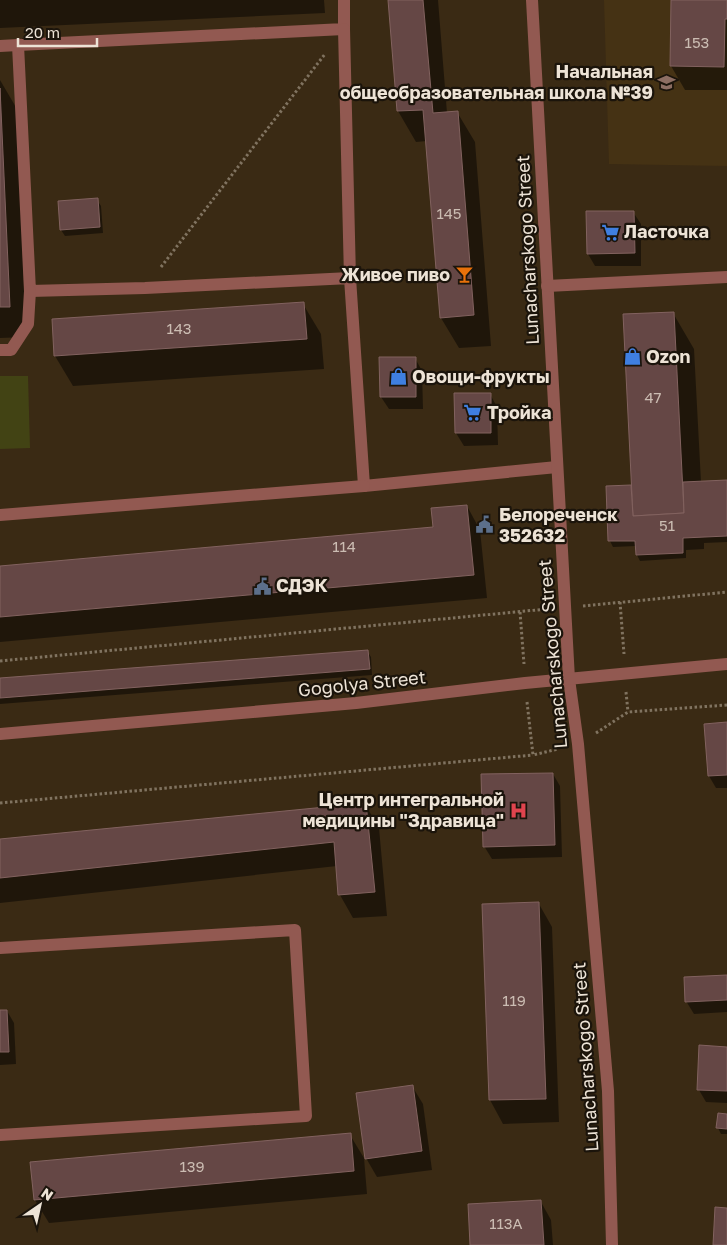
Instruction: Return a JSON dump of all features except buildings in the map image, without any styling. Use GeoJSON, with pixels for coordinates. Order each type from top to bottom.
{"type":"FeatureCollection","features":[{"type":"Feature","properties":{"kind":"street"},"geometry":{"type":"LineString","coordinates":[[344,0],[350,278],[364,486]]}},
{"type":"Feature","properties":{"kind":"street","name":"Lunacharskogo Street"},"geometry":{"type":"LineString","coordinates":[[532,0],[569,679],[578,744],[608,1091],[612,1245]]}},
{"type":"Feature","properties":{"kind":"street"},"geometry":{"type":"LineString","coordinates":[[0,46],[344,29]]}},
{"type":"Feature","properties":{"kind":"street"},"geometry":{"type":"LineString","coordinates":[[0,350],[11,350],[28,324],[30,291],[18,45]]}},
{"type":"Feature","properties":{"kind":"street"},"geometry":{"type":"LineString","coordinates":[[547,286],[727,277]]}},
{"type":"Feature","properties":{"kind":"street"},"geometry":{"type":"LineString","coordinates":[[30,291],[146,288],[350,278]]}},
{"type":"Feature","properties":{"kind":"street"},"geometry":{"type":"LineString","coordinates":[[0,515],[364,486],[557,467]]}},
{"type":"Feature","properties":{"kind":"street","name":"Gogolya Street"},"geometry":{"type":"LineString","coordinates":[[0,734],[356,703],[569,679],[727,664]]}},
{"type":"Feature","properties":{"kind":"street"},"geometry":{"type":"LineString","coordinates":[[0,948],[295,930],[306,1116],[0,1135]]}},
{"type":"Feature","properties":{"kind":"path"},"geometry":{"type":"LineString","coordinates":[[146,288],[344,29]]}},
{"type":"Feature","properties":{"kind":"path"},"geometry":{"type":"LineString","coordinates":[[0,661],[727,592]]}},
{"type":"Feature","properties":{"kind":"path"},"geometry":{"type":"LineString","coordinates":[[0,803],[533,755]]}},
{"type":"Feature","properties":{"kind":"shaded area","name":"Начальная общеобразовательная школа №39"},"geometry":{"type":"Polygon","coordinates":[[[604,0],[727,0],[727,166],[609,164],[604,0]]]}},
{"type":"Feature","properties":{"kind":"shaded area"},"geometry":{"type":"Polygon","coordinates":[[[0,376],[28,376],[30,448],[0,449],[0,376]]]}},
{"type":"Feature","properties":{"kind":"place","name":"Начальная общеобразовательная школа №39"},"geometry":{"type":"Point","coordinates":[667,82]}},
{"type":"Feature","properties":{"kind":"place","name":"Ласточка"},"geometry":{"type":"Point","coordinates":[610,232]}},
{"type":"Feature","properties":{"kind":"place","name":"Живое пиво"},"geometry":{"type":"Point","coordinates":[464,275]}},
{"type":"Feature","properties":{"kind":"place","name":"Ozon"},"geometry":{"type":"Point","coordinates":[632,357]}},
{"type":"Feature","properties":{"kind":"place","name":"Овощи-фрукты"},"geometry":{"type":"Point","coordinates":[398,377]}},
{"type":"Feature","properties":{"kind":"place","name":"Тройка"},"geometry":{"type":"Point","coordinates":[473,413]}},
{"type":"Feature","properties":{"kind":"place","name":"Белореченск 352632"},"geometry":{"type":"Point","coordinates":[485,525]}},
{"type":"Feature","properties":{"kind":"place","name":"СДЭК"},"geometry":{"type":"Point","coordinates":[262,586]}},
{"type":"Feature","properties":{"kind":"place","name":"Центр интегральной медицины \"Здравица\""},"geometry":{"type":"Point","coordinates":[518,810]}}]}
